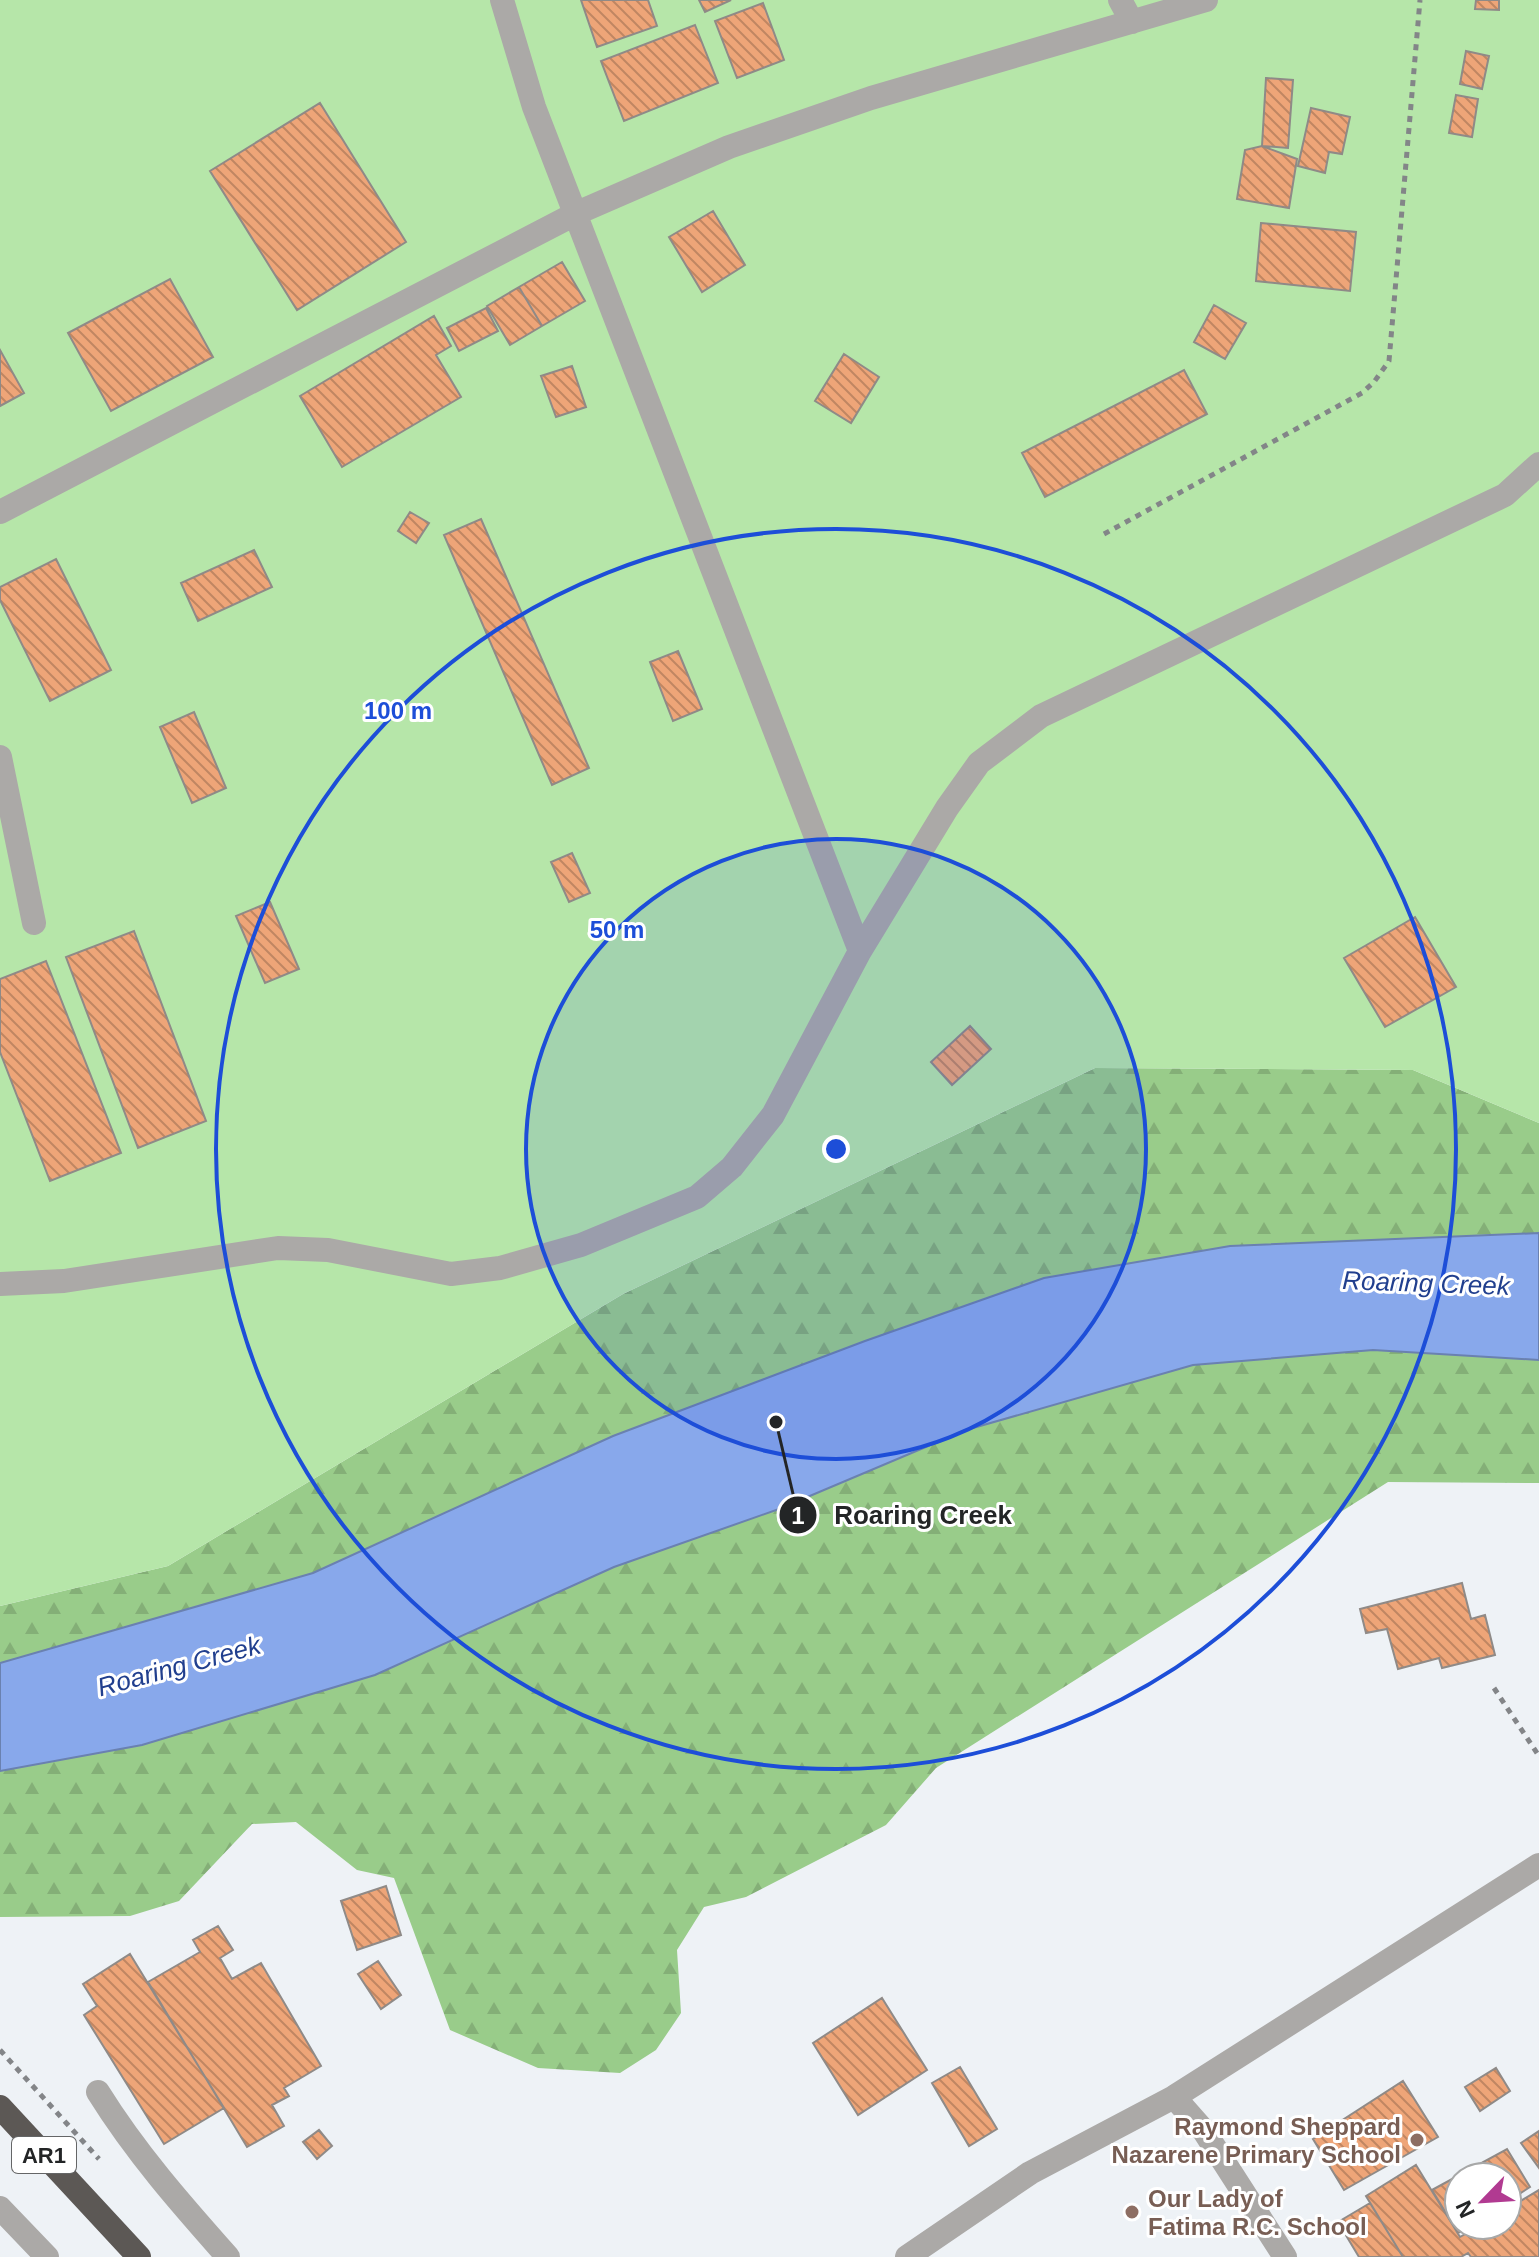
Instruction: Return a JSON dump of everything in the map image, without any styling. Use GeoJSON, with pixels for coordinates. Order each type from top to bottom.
{"type":"FeatureCollection","features":[{"type":"Feature","properties":{"kind":"highway","name":"AR1"},"geometry":{"type":"LineString","coordinates":[[0,2107],[139,2257]]}},
{"type":"Feature","properties":{"kind":"street"},"geometry":{"type":"LineString","coordinates":[[502,0],[534,107],[860,951]]}},
{"type":"Feature","properties":{"kind":"street"},"geometry":{"type":"LineString","coordinates":[[1120,0],[1132,22]]}},
{"type":"Feature","properties":{"kind":"street"},"geometry":{"type":"LineString","coordinates":[[0,512],[577,213],[729,147],[871,98],[1206,0]]}},
{"type":"Feature","properties":{"kind":"street"},"geometry":{"type":"LineString","coordinates":[[0,1284],[64,1281],[278,1248],[328,1250],[451,1274],[500,1268],[581,1245],[697,1197],[732,1167],[773,1115],[860,951],[947,808],[979,763],[1041,716],[1505,495],[1539,464]]}},
{"type":"Feature","properties":{"kind":"street"},"geometry":{"type":"LineString","coordinates":[[0,757],[34,923]]}},
{"type":"Feature","properties":{"kind":"street"},"geometry":{"type":"LineString","coordinates":[[907,2257],[1030,2173],[1174,2097],[1539,1865]]}},
{"type":"Feature","properties":{"kind":"street"},"geometry":{"type":"LineString","coordinates":[[98,2092],[155,2175],[228,2257]]}},
{"type":"Feature","properties":{"kind":"street"},"geometry":{"type":"LineString","coordinates":[[1174,2097],[1204,2131],[1285,2257]]}},
{"type":"Feature","properties":{"kind":"street"},"geometry":{"type":"LineString","coordinates":[[0,2208],[47,2257]]}},
{"type":"Feature","properties":{"kind":"path"},"geometry":{"type":"LineString","coordinates":[[1104,534],[1362,393],[1389,361],[1420,0]]}},
{"type":"Feature","properties":{"kind":"path"},"geometry":{"type":"LineString","coordinates":[[1494,1688],[1539,1756]]}},
{"type":"Feature","properties":{"kind":"path"},"geometry":{"type":"LineString","coordinates":[[0,2050],[102,2162]]}},
{"type":"Feature","properties":{"kind":"green space"},"geometry":{"type":"Polygon","coordinates":[[[0,0],[1539,0],[1539,1123],[1413,1070],[1095,1068],[623,1294],[168,1566],[0,1606],[0,0]]]}},
{"type":"Feature","properties":{"kind":"green space"},"geometry":{"type":"Polygon","coordinates":[[[1095,1068],[1413,1070],[1539,1123],[1539,1233],[1230,1246],[1044,1278],[613,1436],[313,1573],[0,1663],[0,1606],[168,1566],[623,1294],[1095,1068]]]}},
{"type":"Feature","properties":{"kind":"green space"},"geometry":{"type":"Polygon","coordinates":[[[1373,1350],[1539,1360],[1539,1483],[1388,1482],[936,1768],[886,1825],[746,1897],[704,1907],[677,1950],[681,2013],[656,2050],[620,2073],[538,2068],[450,2030],[394,1878],[357,1870],[296,1822],[252,1824],[179,1901],[130,1916],[0,1917],[0,1771],[142,1745],[614,1567],[779,1509],[966,1430],[1193,1365],[1373,1350]]]}},
{"type":"Feature","properties":{"kind":"water"},"geometry":{"type":"Polygon","coordinates":[[[1539,1233],[1539,1360],[1373,1350],[1193,1365],[966,1430],[779,1509],[614,1567],[375,1675],[142,1745],[0,1771],[0,1663],[313,1573],[613,1436],[865,1341],[1044,1278],[1230,1246],[1539,1233]]]}},
{"type":"Feature","properties":{"kind":"building"},"geometry":{"type":"Polygon","coordinates":[[[581,0],[648,0],[657,26],[597,47],[581,0]]]}},
{"type":"Feature","properties":{"kind":"building"},"geometry":{"type":"Polygon","coordinates":[[[699,0],[731,0],[705,12],[699,0]]]}},
{"type":"Feature","properties":{"kind":"building"},"geometry":{"type":"Polygon","coordinates":[[[1476,0],[1499,0],[1499,10],[1475,9],[1476,0]]]}},
{"type":"Feature","properties":{"kind":"building"},"geometry":{"type":"Polygon","coordinates":[[[763,3],[784,60],[737,78],[715,21],[763,3]]]}},
{"type":"Feature","properties":{"kind":"building"},"geometry":{"type":"Polygon","coordinates":[[[695,25],[718,83],[624,121],[601,61],[695,25]]]}},
{"type":"Feature","properties":{"kind":"building"},"geometry":{"type":"Polygon","coordinates":[[[1466,51],[1489,56],[1482,89],[1460,84],[1466,51]]]}},
{"type":"Feature","properties":{"kind":"building"},"geometry":{"type":"Polygon","coordinates":[[[1266,78],[1293,80],[1288,148],[1262,146],[1266,78]]]}},
{"type":"Feature","properties":{"kind":"building"},"geometry":{"type":"Polygon","coordinates":[[[1456,95],[1478,99],[1472,137],[1449,133],[1456,95]]]}},
{"type":"Feature","properties":{"kind":"building"},"geometry":{"type":"Polygon","coordinates":[[[320,103],[406,242],[297,310],[210,171],[320,103]]]}},
{"type":"Feature","properties":{"kind":"building"},"geometry":{"type":"Polygon","coordinates":[[[1311,108],[1350,117],[1342,154],[1329,152],[1325,173],[1298,166],[1311,108]]]}},
{"type":"Feature","properties":{"kind":"building"},"geometry":{"type":"Polygon","coordinates":[[[1262,146],[1297,159],[1289,208],[1237,199],[1245,150],[1262,146]]]}},
{"type":"Feature","properties":{"kind":"building"},"geometry":{"type":"Polygon","coordinates":[[[713,211],[745,265],[702,292],[669,237],[713,211]]]}},
{"type":"Feature","properties":{"kind":"building"},"geometry":{"type":"Polygon","coordinates":[[[1261,223],[1356,232],[1350,291],[1256,281],[1261,223]]]}},
{"type":"Feature","properties":{"kind":"building"},"geometry":{"type":"Polygon","coordinates":[[[562,262],[585,301],[542,326],[519,287],[562,262]]]}},
{"type":"Feature","properties":{"kind":"building"},"geometry":{"type":"Polygon","coordinates":[[[170,279],[213,357],[111,411],[68,333],[170,279]]]}},
{"type":"Feature","properties":{"kind":"building"},"geometry":{"type":"Polygon","coordinates":[[[519,287],[542,326],[510,345],[487,306],[519,287]]]}},
{"type":"Feature","properties":{"kind":"building"},"geometry":{"type":"Polygon","coordinates":[[[1214,305],[1246,323],[1225,359],[1194,342],[1214,305]]]}},
{"type":"Feature","properties":{"kind":"building"},"geometry":{"type":"Polygon","coordinates":[[[486,308],[498,331],[459,351],[447,328],[486,308]]]}},
{"type":"Feature","properties":{"kind":"building"},"geometry":{"type":"Polygon","coordinates":[[[434,316],[451,346],[436,355],[461,397],[342,467],[300,396],[434,316]]]}},
{"type":"Feature","properties":{"kind":"building"},"geometry":{"type":"Polygon","coordinates":[[[0,350],[24,393],[0,406],[0,350]]]}},
{"type":"Feature","properties":{"kind":"building"},"geometry":{"type":"Polygon","coordinates":[[[844,354],[879,377],[851,423],[815,401],[844,354]]]}},
{"type":"Feature","properties":{"kind":"building"},"geometry":{"type":"Polygon","coordinates":[[[572,366],[586,407],[556,417],[541,376],[572,366]]]}},
{"type":"Feature","properties":{"kind":"building"},"geometry":{"type":"Polygon","coordinates":[[[1184,370],[1207,414],[1045,497],[1022,453],[1184,370]]]}},
{"type":"Feature","properties":{"kind":"building"},"geometry":{"type":"Polygon","coordinates":[[[410,512],[429,523],[416,543],[398,531],[410,512]]]}},
{"type":"Feature","properties":{"kind":"building"},"geometry":{"type":"Polygon","coordinates":[[[481,519],[589,768],[552,785],[444,535],[481,519]]]}},
{"type":"Feature","properties":{"kind":"building"},"geometry":{"type":"Polygon","coordinates":[[[254,550],[272,587],[198,621],[181,583],[254,550]]]}},
{"type":"Feature","properties":{"kind":"building"},"geometry":{"type":"Polygon","coordinates":[[[56,559],[111,670],[50,701],[0,600],[0,587],[56,559]]]}},
{"type":"Feature","properties":{"kind":"building"},"geometry":{"type":"Polygon","coordinates":[[[678,651],[702,709],[673,721],[650,662],[678,651]]]}},
{"type":"Feature","properties":{"kind":"building"},"geometry":{"type":"Polygon","coordinates":[[[194,712],[226,788],[192,803],[160,727],[194,712]]]}},
{"type":"Feature","properties":{"kind":"building"},"geometry":{"type":"Polygon","coordinates":[[[572,853],[590,893],[569,902],[551,862],[572,853]]]}},
{"type":"Feature","properties":{"kind":"building"},"geometry":{"type":"Polygon","coordinates":[[[270,902],[299,969],[265,983],[236,916],[270,902]]]}},
{"type":"Feature","properties":{"kind":"building"},"geometry":{"type":"Polygon","coordinates":[[[1415,917],[1456,987],[1385,1027],[1344,958],[1415,917]]]}},
{"type":"Feature","properties":{"kind":"building"},"geometry":{"type":"Polygon","coordinates":[[[134,931],[206,1121],[138,1148],[66,957],[134,931]]]}},
{"type":"Feature","properties":{"kind":"building"},"geometry":{"type":"Polygon","coordinates":[[[46,961],[121,1153],[50,1181],[0,1052],[0,979],[46,961]]]}},
{"type":"Feature","properties":{"kind":"building"},"geometry":{"type":"Polygon","coordinates":[[[970,1026],[991,1049],[952,1085],[931,1062],[970,1026]]]}},
{"type":"Feature","properties":{"kind":"building"},"geometry":{"type":"Polygon","coordinates":[[[1462,1583],[1471,1619],[1485,1615],[1495,1655],[1442,1668],[1439,1658],[1398,1669],[1387,1629],[1366,1633],[1360,1609],[1462,1583]]]}},
{"type":"Feature","properties":{"kind":"building"},"geometry":{"type":"Polygon","coordinates":[[[386,1886],[401,1935],[357,1950],[341,1901],[386,1886]]]}},
{"type":"Feature","properties":{"kind":"building"},"geometry":{"type":"Polygon","coordinates":[[[218,1926],[233,1950],[220,1958],[232,1979],[261,1963],[321,2066],[284,2088],[289,2096],[272,2105],[284,2126],[247,2147],[148,1982],[200,1952],[193,1940],[218,1926]]]}},
{"type":"Feature","properties":{"kind":"building"},"geometry":{"type":"Polygon","coordinates":[[[130,1954],[224,2108],[164,2144],[84,2015],[97,2006],[83,1984],[130,1954]]]}},
{"type":"Feature","properties":{"kind":"building"},"geometry":{"type":"Polygon","coordinates":[[[378,1961],[401,1995],[381,2009],[358,1974],[378,1961]]]}},
{"type":"Feature","properties":{"kind":"building"},"geometry":{"type":"Polygon","coordinates":[[[882,1998],[927,2070],[858,2115],[813,2043],[882,1998]]]}},
{"type":"Feature","properties":{"kind":"building"},"geometry":{"type":"Polygon","coordinates":[[[960,2067],[997,2129],[969,2146],[932,2083],[960,2067]]]}},
{"type":"Feature","properties":{"kind":"building"},"geometry":{"type":"Polygon","coordinates":[[[1496,2068],[1510,2091],[1480,2111],[1465,2087],[1496,2068]]]}},
{"type":"Feature","properties":{"kind":"building"},"geometry":{"type":"Polygon","coordinates":[[[1403,2081],[1438,2137],[1344,2190],[1313,2139],[1403,2081]]]}},
{"type":"Feature","properties":{"kind":"building"},"geometry":{"type":"Polygon","coordinates":[[[319,2130],[332,2146],[317,2159],[303,2142],[319,2130]]]}},
{"type":"Feature","properties":{"kind":"building"},"geometry":{"type":"Polygon","coordinates":[[[1539,2131],[1539,2168],[1521,2143],[1539,2131]]]}},
{"type":"Feature","properties":{"kind":"building"},"geometry":{"type":"Polygon","coordinates":[[[1507,2149],[1514,2161],[1485,2161],[1507,2149]]]}},
{"type":"Feature","properties":{"kind":"building"},"geometry":{"type":"Polygon","coordinates":[[[1416,2165],[1443,2209],[1443,2241],[1523,2241],[1523,2200],[1539,2190],[1539,2257],[1471,2257],[1468,2253],[1461,2257],[1403,2257],[1366,2196],[1416,2165]]]}},
{"type":"Feature","properties":{"kind":"building"},"geometry":{"type":"Polygon","coordinates":[[[1523,2175],[1530,2187],[1523,2192],[1523,2175]]]}},
{"type":"Feature","properties":{"kind":"building"},"geometry":{"type":"Polygon","coordinates":[[[1443,2184],[1443,2208],[1432,2190],[1443,2184]]]}},
{"type":"Feature","properties":{"kind":"building"},"geometry":{"type":"Polygon","coordinates":[[[1370,2203],[1403,2257],[1359,2257],[1338,2222],[1370,2203]]]}},
{"type":"Feature","properties":{"kind":"place","name":"Roaring Creek"},"geometry":{"type":"Point","coordinates":[776,1422]}},
{"type":"Feature","properties":{"kind":"place","name":"Raymond Sheppard Nazarene Primary School"},"geometry":{"type":"Point","coordinates":[1417,2140]}},
{"type":"Feature","properties":{"kind":"place","name":"Our Lady of Fatima R.C. School"},"geometry":{"type":"Point","coordinates":[1132,2212]}}]}
